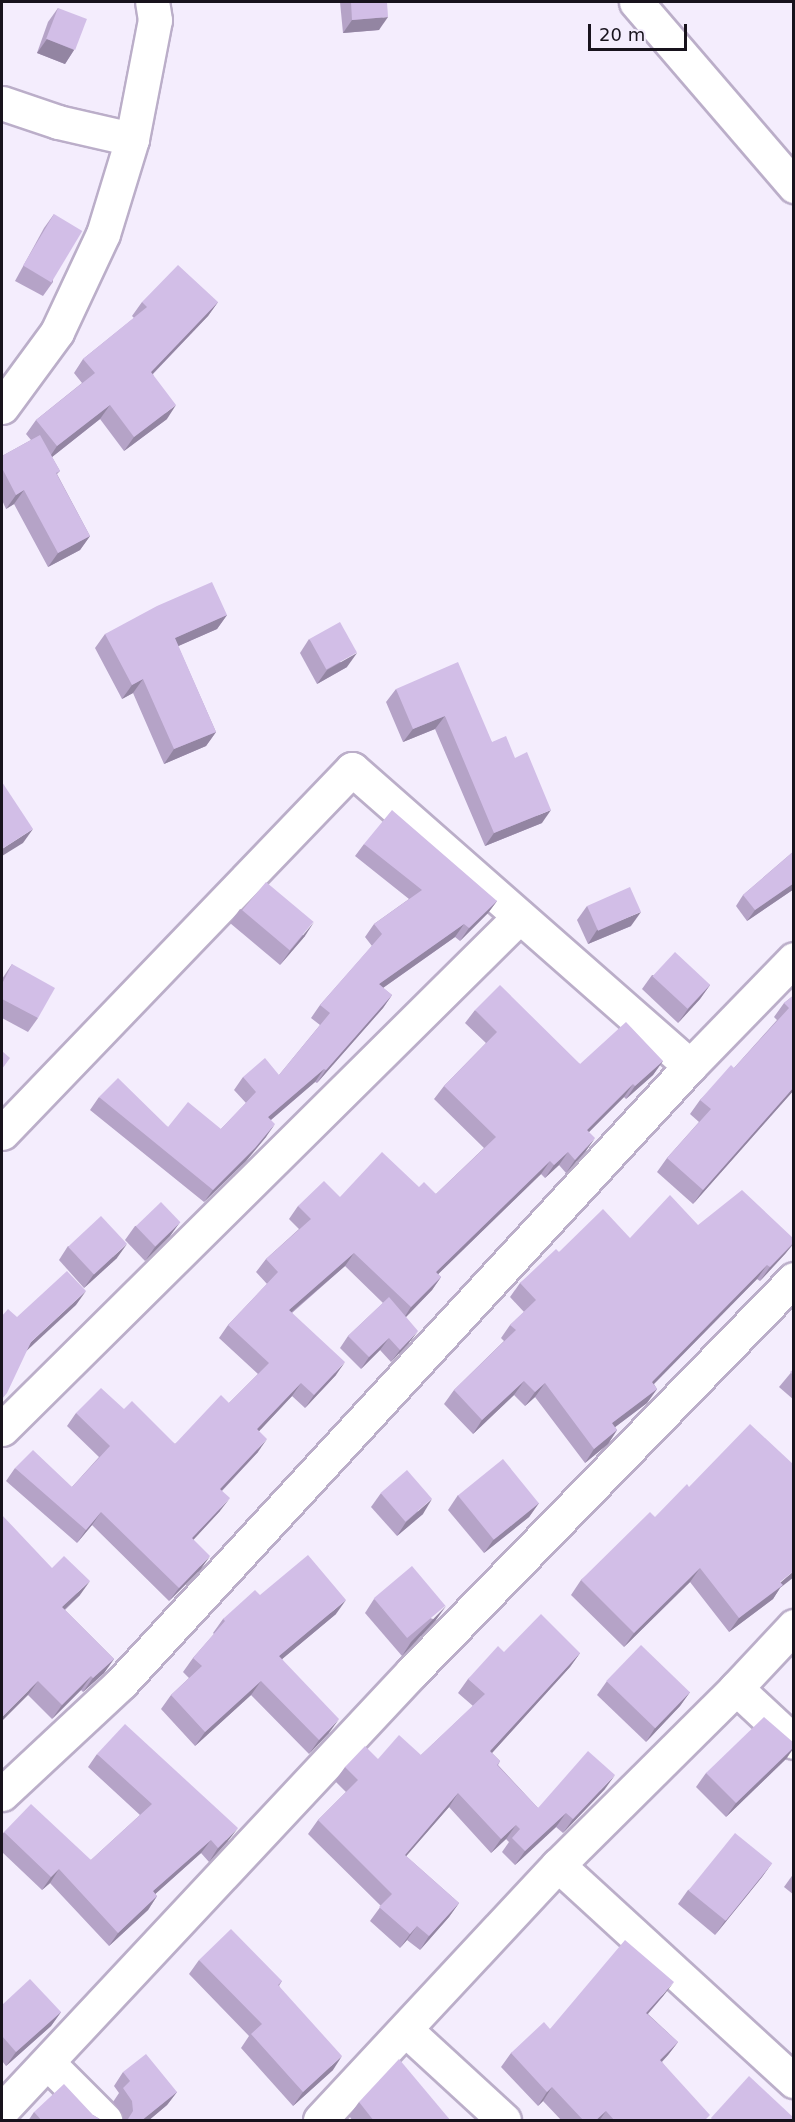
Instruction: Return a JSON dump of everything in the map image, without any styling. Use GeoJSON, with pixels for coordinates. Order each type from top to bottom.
{"type":"FeatureCollection","features":[{"type":"Feature","properties":{"kind":"street"},"geometry":{"type":"LineString","coordinates":[[2,407],[57,332],[104,234],[132,139],[155,20],[152,2]]}},
{"type":"Feature","properties":{"kind":"street"},"geometry":{"type":"LineString","coordinates":[[636,2],[794,186]]}},
{"type":"Feature","properties":{"kind":"street"},"geometry":{"type":"LineString","coordinates":[[2,103],[58,122],[132,139]]}},
{"type":"Feature","properties":{"kind":"street"},"geometry":{"type":"LineString","coordinates":[[2,1133],[352,769],[690,1066]]}},
{"type":"Feature","properties":{"kind":"street"},"geometry":{"type":"LineString","coordinates":[[2,1429],[519,916]]}},
{"type":"Feature","properties":{"kind":"street"},"geometry":{"type":"LineString","coordinates":[[2,1794],[121,1683],[690,1066],[794,959]]}},
{"type":"Feature","properties":{"kind":"street"},"geometry":{"type":"LineString","coordinates":[[2,2110],[412,1672],[794,1279]]}},
{"type":"Feature","properties":{"kind":"street"},"geometry":{"type":"LineString","coordinates":[[320,2121],[558,1865],[736,1688],[794,1626]]}},
{"type":"Feature","properties":{"kind":"street"},"geometry":{"type":"LineString","coordinates":[[736,1688],[794,1742]]}},
{"type":"Feature","properties":{"kind":"street"},"geometry":{"type":"LineString","coordinates":[[558,1865],[794,2081]]}},
{"type":"Feature","properties":{"kind":"street"},"geometry":{"type":"LineString","coordinates":[[406,2030],[504,2121]]}},
{"type":"Feature","properties":{"kind":"street"},"geometry":{"type":"LineString","coordinates":[[48,2063],[105,2121]]}},
{"type":"Feature","properties":{"kind":"building"},"geometry":{"type":"Polygon","coordinates":[[[351,2],[387,2],[388,17],[352,20],[351,2]]]}},
{"type":"Feature","properties":{"kind":"building"},"geometry":{"type":"Polygon","coordinates":[[[58,8],[87,19],[75,50],[46,39],[58,8]]]}},
{"type":"Feature","properties":{"kind":"building"},"geometry":{"type":"Polygon","coordinates":[[[54,214],[82,231],[51,282],[23,265],[54,214]]]}},
{"type":"Feature","properties":{"kind":"building"},"geometry":{"type":"Polygon","coordinates":[[[178,265],[218,302],[151,372],[176,405],[134,437],[110,405],[57,446],[36,420],[95,373],[83,359],[147,307],[142,302],[178,265]]]}},
{"type":"Feature","properties":{"kind":"building"},"geometry":{"type":"Polygon","coordinates":[[[40,435],[60,471],[56,473],[90,536],[58,553],[24,490],[16,495],[2,468],[2,456],[40,435]]]}},
{"type":"Feature","properties":{"kind":"building"},"geometry":{"type":"Polygon","coordinates":[[[212,582],[227,615],[175,638],[216,732],[174,749],[143,679],[132,685],[105,634],[157,606],[212,582]]]}},
{"type":"Feature","properties":{"kind":"building"},"geometry":{"type":"Polygon","coordinates":[[[340,622],[357,653],[326,670],[309,639],[340,622]]]}},
{"type":"Feature","properties":{"kind":"building"},"geometry":{"type":"Polygon","coordinates":[[[458,662],[492,742],[506,736],[515,758],[527,752],[551,810],[494,833],[445,716],[413,729],[396,689],[458,662]]]}},
{"type":"Feature","properties":{"kind":"building"},"geometry":{"type":"Polygon","coordinates":[[[2,782],[33,829],[2,849],[2,782]]]}},
{"type":"Feature","properties":{"kind":"building"},"geometry":{"type":"Polygon","coordinates":[[[392,810],[497,901],[469,928],[464,924],[379,984],[392,995],[326,1070],[324,1069],[268,1117],[275,1124],[255,1148],[213,1190],[99,1097],[118,1078],[168,1127],[188,1102],[221,1129],[256,1092],[243,1077],[265,1058],[279,1075],[330,1013],[320,1005],[382,934],[374,924],[422,890],[364,844],[392,810]]]}},
{"type":"Feature","properties":{"kind":"building"},"geometry":{"type":"Polygon","coordinates":[[[794,851],[794,883],[755,910],[743,895],[794,851]]]}},
{"type":"Feature","properties":{"kind":"building"},"geometry":{"type":"Polygon","coordinates":[[[266,882],[313,922],[290,950],[242,910],[266,882]]]}},
{"type":"Feature","properties":{"kind":"building"},"geometry":{"type":"Polygon","coordinates":[[[630,887],[641,912],[598,931],[587,906],[630,887]]]}},
{"type":"Feature","properties":{"kind":"building"},"geometry":{"type":"Polygon","coordinates":[[[675,952],[710,985],[688,1009],[652,976],[675,952]]]}},
{"type":"Feature","properties":{"kind":"building"},"geometry":{"type":"Polygon","coordinates":[[[12,964],[55,988],[38,1018],[2,999],[2,984],[12,964]]]}},
{"type":"Feature","properties":{"kind":"building"},"geometry":{"type":"Polygon","coordinates":[[[500,985],[580,1064],[626,1022],[663,1061],[635,1086],[633,1084],[587,1130],[595,1138],[575,1160],[568,1152],[554,1165],[550,1161],[436,1272],[441,1277],[411,1307],[354,1253],[289,1310],[345,1362],[314,1395],[301,1383],[257,1429],[267,1439],[220,1489],[230,1498],[192,1538],[210,1556],[179,1588],[101,1512],[86,1530],[15,1468],[33,1450],[72,1487],[110,1446],[76,1413],[101,1388],[124,1409],[132,1401],[175,1444],[221,1395],[229,1403],[269,1363],[228,1325],[278,1272],[266,1259],[311,1219],[298,1206],[324,1181],[340,1197],[382,1152],[419,1187],[424,1182],[436,1194],[496,1137],[444,1086],[497,1032],[475,1010],[500,985]]]}},
{"type":"Feature","properties":{"kind":"building"},"geometry":{"type":"Polygon","coordinates":[[[794,995],[794,1087],[703,1190],[667,1158],[711,1109],[700,1100],[731,1065],[734,1068],[789,1008],[784,1003],[794,995]]]}},
{"type":"Feature","properties":{"kind":"building"},"geometry":{"type":"Polygon","coordinates":[[[2,1051],[10,1058],[2,1069],[2,1051]]]}},
{"type":"Feature","properties":{"kind":"building"},"geometry":{"type":"Polygon","coordinates":[[[742,1190],[794,1239],[794,1242],[770,1267],[767,1265],[652,1382],[657,1389],[612,1423],[617,1430],[594,1449],[545,1383],[535,1392],[524,1381],[482,1420],[454,1390],[516,1330],[510,1325],[536,1300],[520,1283],[556,1249],[559,1252],[603,1209],[630,1238],[670,1195],[698,1225],[742,1190]]]}},
{"type":"Feature","properties":{"kind":"building"},"geometry":{"type":"Polygon","coordinates":[[[161,1202],[180,1222],[155,1246],[136,1226],[161,1202]]]}},
{"type":"Feature","properties":{"kind":"building"},"geometry":{"type":"Polygon","coordinates":[[[101,1216],[127,1244],[94,1274],[68,1247],[101,1216]]]}},
{"type":"Feature","properties":{"kind":"building"},"geometry":{"type":"Polygon","coordinates":[[[67,1271],[86,1291],[31,1342],[2,1399],[2,1316],[8,1309],[17,1317],[67,1271]]]}},
{"type":"Feature","properties":{"kind":"building"},"geometry":{"type":"Polygon","coordinates":[[[389,1297],[418,1331],[400,1350],[389,1338],[369,1357],[348,1336],[389,1297]]]}},
{"type":"Feature","properties":{"kind":"building"},"geometry":{"type":"Polygon","coordinates":[[[750,1424],[794,1465],[794,1571],[780,1582],[783,1585],[739,1618],[700,1568],[634,1633],[581,1580],[650,1512],[655,1517],[687,1484],[689,1487],[750,1424]]]}},
{"type":"Feature","properties":{"kind":"building"},"geometry":{"type":"Polygon","coordinates":[[[503,1459],[539,1503],[494,1540],[458,1496],[503,1459]]]}},
{"type":"Feature","properties":{"kind":"building"},"geometry":{"type":"Polygon","coordinates":[[[407,1470],[432,1499],[406,1522],[381,1493],[407,1470]]]}},
{"type":"Feature","properties":{"kind":"building"},"geometry":{"type":"Polygon","coordinates":[[[2,1515],[52,1568],[64,1556],[90,1581],[62,1607],[114,1659],[93,1678],[91,1676],[62,1705],[38,1681],[2,1717],[2,1515]]]}},
{"type":"Feature","properties":{"kind":"building"},"geometry":{"type":"Polygon","coordinates":[[[308,1555],[346,1600],[279,1656],[339,1719],[319,1740],[261,1681],[205,1732],[171,1695],[202,1666],[193,1658],[225,1621],[223,1619],[255,1590],[260,1595],[308,1555]]]}},
{"type":"Feature","properties":{"kind":"building"},"geometry":{"type":"Polygon","coordinates":[[[412,1566],[445,1606],[407,1638],[374,1598],[412,1566]]]}},
{"type":"Feature","properties":{"kind":"building"},"geometry":{"type":"Polygon","coordinates":[[[541,1614],[580,1653],[490,1751],[500,1761],[497,1765],[538,1808],[588,1751],[615,1775],[573,1819],[566,1813],[525,1851],[512,1838],[520,1829],[516,1825],[501,1839],[458,1793],[405,1855],[459,1903],[429,1936],[417,1926],[410,1934],[379,1907],[392,1894],[318,1820],[358,1780],[345,1767],[365,1746],[378,1759],[399,1735],[421,1755],[485,1694],[468,1679],[498,1646],[504,1652],[541,1614]]]}},
{"type":"Feature","properties":{"kind":"building"},"geometry":{"type":"Polygon","coordinates":[[[641,1645],[690,1692],[655,1728],[606,1681],[641,1645]]]}},
{"type":"Feature","properties":{"kind":"building"},"geometry":{"type":"Polygon","coordinates":[[[764,1717],[794,1743],[794,1747],[736,1803],[706,1773],[764,1717]]]}},
{"type":"Feature","properties":{"kind":"building"},"geometry":{"type":"Polygon","coordinates":[[[125,1724],[238,1828],[218,1848],[211,1840],[153,1891],[157,1896],[118,1933],[59,1869],[51,1877],[4,1832],[31,1804],[91,1860],[152,1804],[97,1754],[125,1724]]]}},
{"type":"Feature","properties":{"kind":"building"},"geometry":{"type":"Polygon","coordinates":[[[735,1833],[772,1863],[726,1921],[688,1891],[735,1833]]]}},
{"type":"Feature","properties":{"kind":"building"},"geometry":{"type":"Polygon","coordinates":[[[231,1929],[282,1981],[278,1985],[342,2056],[303,2092],[251,2034],[262,2024],[199,1960],[231,1929]]]}},
{"type":"Feature","properties":{"kind":"building"},"geometry":{"type":"Polygon","coordinates":[[[625,1940],[674,1982],[646,2013],[678,2042],[660,2060],[710,2115],[704,2121],[615,2121],[606,2111],[595,2121],[584,2121],[552,2087],[547,2092],[511,2053],[544,2022],[550,2029],[625,1940]]]}},
{"type":"Feature","properties":{"kind":"building"},"geometry":{"type":"Polygon","coordinates":[[[30,1979],[61,2012],[16,2052],[2,2036],[2,2005],[30,1979]]]}},
{"type":"Feature","properties":{"kind":"building"},"geometry":{"type":"Polygon","coordinates":[[[146,2054],[177,2092],[141,2121],[126,2121],[133,2111],[132,2101],[123,2088],[130,2081],[123,2072],[146,2054]]]}},
{"type":"Feature","properties":{"kind":"building"},"geometry":{"type":"Polygon","coordinates":[[[399,2059],[451,2121],[374,2121],[359,2102],[399,2059]]]}},
{"type":"Feature","properties":{"kind":"building"},"geometry":{"type":"Polygon","coordinates":[[[749,2076],[794,2118],[794,2121],[713,2121],[711,2118],[749,2076]]]}},
{"type":"Feature","properties":{"kind":"building"},"geometry":{"type":"Polygon","coordinates":[[[64,2084],[93,2115],[103,2121],[42,2121],[34,2112],[64,2084]]]}}]}
